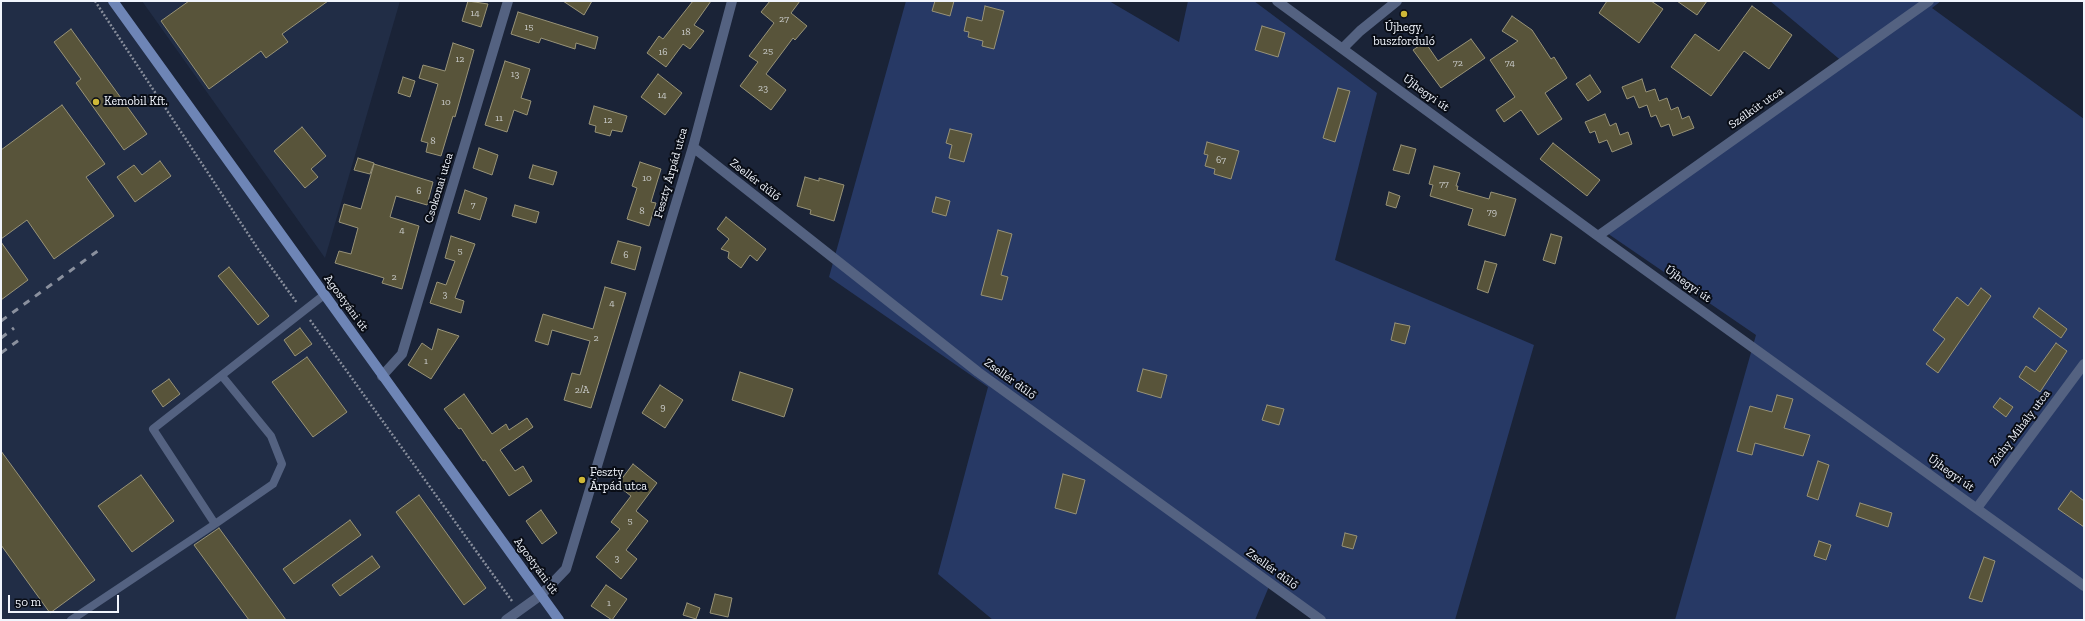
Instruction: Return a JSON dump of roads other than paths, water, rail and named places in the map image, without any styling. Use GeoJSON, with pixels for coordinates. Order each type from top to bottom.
{"type":"FeatureCollection","features":[{"type":"Feature","properties":{"kind":"main road","name":"Agostyáni út"},"geometry":{"type":"LineString","coordinates":[[113,1],[559,620]]}},
{"type":"Feature","properties":{"kind":"street","name":"Csokonai utca"},"geometry":{"type":"LineString","coordinates":[[382,376],[402,354],[508,1]]}},
{"type":"Feature","properties":{"kind":"street","name":"Feszty Árpád utca"},"geometry":{"type":"LineString","coordinates":[[506,620],[541,595],[566,569],[693,147],[732,1]]}},
{"type":"Feature","properties":{"kind":"street","name":"Újhegyi út"},"geometry":{"type":"LineString","coordinates":[[1278,1],[1598,236],[2084,586]]}},
{"type":"Feature","properties":{"kind":"street"},"geometry":{"type":"LineString","coordinates":[[1343,48],[1360,31],[1397,1]]}},
{"type":"Feature","properties":{"kind":"street","name":"Szélkút utca"},"geometry":{"type":"LineString","coordinates":[[1598,236],[1929,1]]}},
{"type":"Feature","properties":{"kind":"street","name":"Zsellér dűlő"},"geometry":{"type":"LineString","coordinates":[[693,147],[978,372],[1321,620]]}},
{"type":"Feature","properties":{"kind":"street","name":"Zichy Mihály utca"},"geometry":{"type":"LineString","coordinates":[[1977,508],[2084,364]]}},
{"type":"Feature","properties":{"kind":"lane"},"geometry":{"type":"LineString","coordinates":[[215,524],[153,429],[324,295]]}},
{"type":"Feature","properties":{"kind":"lane"},"geometry":{"type":"LineString","coordinates":[[71,620],[272,484],[282,464],[271,436],[222,376]]}},
{"type":"Feature","properties":{"kind":"railway"},"geometry":{"type":"LineString","coordinates":[[1,321],[99,250]]}},
{"type":"Feature","properties":{"kind":"railway"},"geometry":{"type":"LineString","coordinates":[[1,338],[14,328]]}},
{"type":"Feature","properties":{"kind":"railway"},"geometry":{"type":"LineString","coordinates":[[1,353],[19,340]]}},
{"type":"Feature","properties":{"kind":"place","name":"Újhegy, buszforduló"},"geometry":{"type":"Point","coordinates":[1404,14]}},
{"type":"Feature","properties":{"kind":"place","name":"Kemobil Kft."},"geometry":{"type":"Point","coordinates":[96,102]}},
{"type":"Feature","properties":{"kind":"place","name":"Feszty Árpád utca"},"geometry":{"type":"Point","coordinates":[582,480]}}]}
